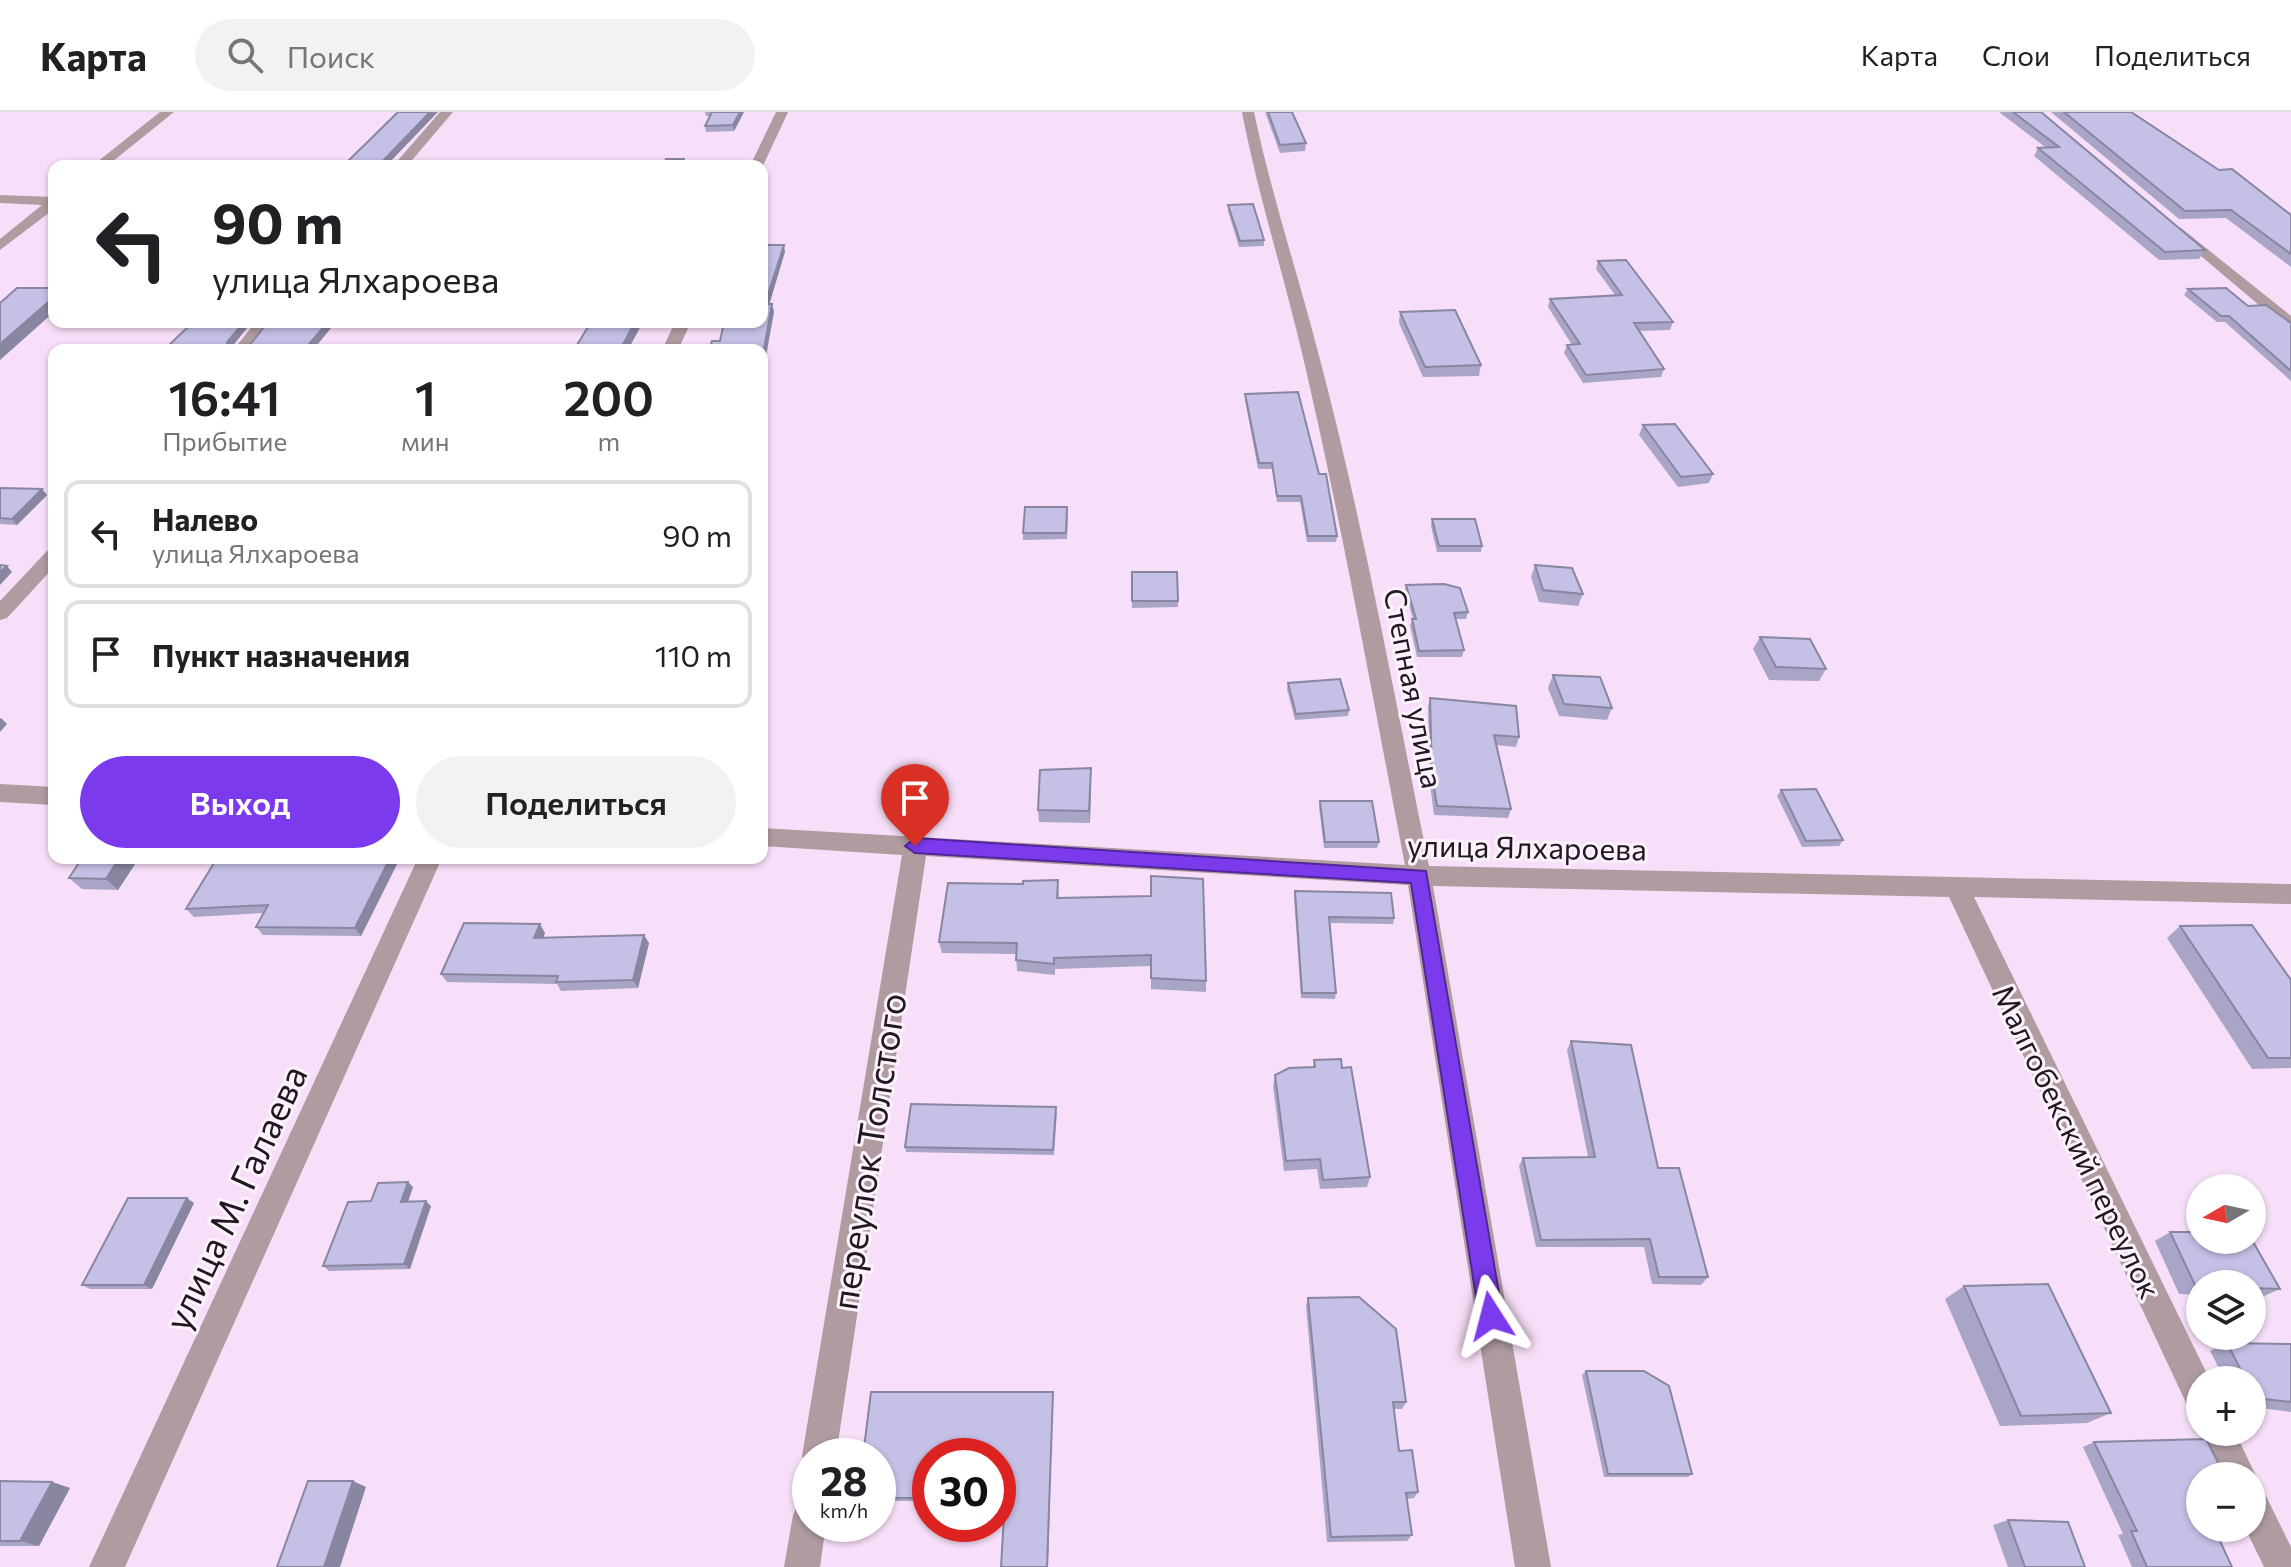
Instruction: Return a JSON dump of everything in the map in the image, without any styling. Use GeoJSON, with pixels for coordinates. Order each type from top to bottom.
{"type":"FeatureCollection","features":[{"type":"Feature","properties":{"kind":"street"},"geometry":{"type":"LineString","coordinates":[[107,160],[168,112]]}},
{"type":"Feature","properties":{"kind":"street"},"geometry":{"type":"LineString","coordinates":[[405,160],[447,112]]}},
{"type":"Feature","properties":{"kind":"street"},"geometry":{"type":"LineString","coordinates":[[760,160],[782,112]]}},
{"type":"Feature","properties":{"kind":"street","name":"Степная улица"},"geometry":{"type":"LineString","coordinates":[[1248,112],[1264,191],[1310,352],[1356,559],[1419,876],[1533,1567]]}},
{"type":"Feature","properties":{"kind":"street"},"geometry":{"type":"LineString","coordinates":[[0,199],[48,201]]}},
{"type":"Feature","properties":{"kind":"street"},"geometry":{"type":"LineString","coordinates":[[0,246],[48,206]]}},
{"type":"Feature","properties":{"kind":"street"},"geometry":{"type":"LineString","coordinates":[[2171,224],[2291,324]]}},
{"type":"Feature","properties":{"kind":"street"},"geometry":{"type":"LineString","coordinates":[[246,344],[260,328]]}},
{"type":"Feature","properties":{"kind":"street"},"geometry":{"type":"LineString","coordinates":[[0,613],[48,561]]}},
{"type":"Feature","properties":{"kind":"street"},"geometry":{"type":"LineString","coordinates":[[0,793],[48,796]]}},
{"type":"Feature","properties":{"kind":"street","name":"улица Ялхароева"},"geometry":{"type":"LineString","coordinates":[[768,837],[1419,876],[2291,894]]}},
{"type":"Feature","properties":{"kind":"street","name":"переулок Толстого"},"geometry":{"type":"LineString","coordinates":[[822,1438],[915,846]]}},
{"type":"Feature","properties":{"kind":"street","name":"улица М. Галаева"},"geometry":{"type":"LineString","coordinates":[[107,1567],[427,864]]}},
{"type":"Feature","properties":{"kind":"street","name":"Малгобекский переулок"},"geometry":{"type":"LineString","coordinates":[[1956,886],[2186,1366]]}},
{"type":"Feature","properties":{"kind":"street"},"geometry":{"type":"LineString","coordinates":[[2266,1533],[2282,1567]]}},
{"type":"Feature","properties":{"kind":"street"},"geometry":{"type":"LineString","coordinates":[[802,1567],[806,1542]]}},
{"type":"Feature","properties":{"kind":"building"},"geometry":{"type":"Polygon","coordinates":[[[398,112],[430,112],[384,160],[349,160],[398,112]]]}},
{"type":"Feature","properties":{"kind":"building"},"geometry":{"type":"Polygon","coordinates":[[[712,112],[740,112],[733,125],[705,126],[712,112]]]}},
{"type":"Feature","properties":{"kind":"building"},"geometry":{"type":"Polygon","coordinates":[[[1268,112],[1292,112],[1306,143],[1280,145],[1268,112]]]}},
{"type":"Feature","properties":{"kind":"building"},"geometry":{"type":"Polygon","coordinates":[[[2013,112],[2041,112],[2205,250],[2165,252],[2038,148],[2059,147],[2013,112]]]}},
{"type":"Feature","properties":{"kind":"building"},"geometry":{"type":"Polygon","coordinates":[[[2064,112],[2131,112],[2219,170],[2232,169],[2291,215],[2291,254],[2231,210],[2185,211],[2064,112]]]}},
{"type":"Feature","properties":{"kind":"building"},"geometry":{"type":"Polygon","coordinates":[[[1253,204],[1264,240],[1240,241],[1228,205],[1253,204]]]}},
{"type":"Feature","properties":{"kind":"building"},"geometry":{"type":"Polygon","coordinates":[[[768,245],[784,245],[768,295],[768,245]]]}},
{"type":"Feature","properties":{"kind":"building"},"geometry":{"type":"Polygon","coordinates":[[[1626,260],[1673,322],[1634,323],[1664,369],[1586,375],[1567,345],[1580,344],[1550,299],[1622,295],[1598,261],[1626,260]]]}},
{"type":"Feature","properties":{"kind":"building"},"geometry":{"type":"Polygon","coordinates":[[[17,288],[48,288],[48,302],[0,344],[0,303],[17,288]]]}},
{"type":"Feature","properties":{"kind":"building"},"geometry":{"type":"Polygon","coordinates":[[[2226,288],[2248,306],[2266,305],[2291,323],[2291,371],[2229,316],[2221,316],[2188,289],[2226,288]]]}},
{"type":"Feature","properties":{"kind":"building"},"geometry":{"type":"Polygon","coordinates":[[[768,304],[772,304],[768,326],[768,304]]]}},
{"type":"Feature","properties":{"kind":"building"},"geometry":{"type":"Polygon","coordinates":[[[1455,310],[1481,365],[1425,367],[1400,312],[1455,310]]]}},
{"type":"Feature","properties":{"kind":"building"},"geometry":{"type":"Polygon","coordinates":[[[187,328],[239,328],[227,344],[170,344],[187,328]]]}},
{"type":"Feature","properties":{"kind":"building"},"geometry":{"type":"Polygon","coordinates":[[[263,328],[323,328],[309,344],[251,344],[263,328]]]}},
{"type":"Feature","properties":{"kind":"building"},"geometry":{"type":"Polygon","coordinates":[[[587,328],[632,328],[623,344],[578,344],[587,328]]]}},
{"type":"Feature","properties":{"kind":"building"},"geometry":{"type":"Polygon","coordinates":[[[723,328],[768,328],[765,344],[711,344],[712,341],[720,341],[723,328]]]}},
{"type":"Feature","properties":{"kind":"building"},"geometry":{"type":"Polygon","coordinates":[[[1298,392],[1319,474],[1326,474],[1337,536],[1308,536],[1301,496],[1277,496],[1272,463],[1259,463],[1245,394],[1298,392]]]}},
{"type":"Feature","properties":{"kind":"building"},"geometry":{"type":"Polygon","coordinates":[[[1675,424],[1713,474],[1681,477],[1643,425],[1675,424]]]}},
{"type":"Feature","properties":{"kind":"building"},"geometry":{"type":"Polygon","coordinates":[[[0,488],[42,489],[12,519],[0,518],[0,488]]]}},
{"type":"Feature","properties":{"kind":"building"},"geometry":{"type":"Polygon","coordinates":[[[1025,507],[1067,507],[1066,533],[1023,533],[1025,507]]]}},
{"type":"Feature","properties":{"kind":"building"},"geometry":{"type":"Polygon","coordinates":[[[1432,519],[1475,519],[1482,546],[1439,546],[1432,519]]]}},
{"type":"Feature","properties":{"kind":"building"},"geometry":{"type":"Polygon","coordinates":[[[1535,565],[1572,568],[1583,594],[1543,590],[1535,565]]]}},
{"type":"Feature","properties":{"kind":"building"},"geometry":{"type":"Polygon","coordinates":[[[1132,572],[1177,572],[1178,601],[1132,601],[1132,572]]]}},
{"type":"Feature","properties":{"kind":"building"},"geometry":{"type":"Polygon","coordinates":[[[1444,584],[1460,588],[1468,612],[1454,613],[1464,650],[1419,651],[1412,619],[1416,619],[1406,585],[1444,584]]]}},
{"type":"Feature","properties":{"kind":"building"},"geometry":{"type":"Polygon","coordinates":[[[1760,637],[1810,639],[1826,669],[1776,667],[1760,637]]]}},
{"type":"Feature","properties":{"kind":"building"},"geometry":{"type":"Polygon","coordinates":[[[1553,675],[1600,677],[1612,708],[1564,704],[1553,675]]]}},
{"type":"Feature","properties":{"kind":"building"},"geometry":{"type":"Polygon","coordinates":[[[1340,679],[1349,710],[1296,714],[1288,683],[1340,679]]]}},
{"type":"Feature","properties":{"kind":"building"},"geometry":{"type":"Polygon","coordinates":[[[1430,698],[1516,706],[1519,737],[1494,735],[1511,809],[1437,806],[1432,775],[1430,698]]]}},
{"type":"Feature","properties":{"kind":"building"},"geometry":{"type":"Polygon","coordinates":[[[1091,768],[1089,811],[1038,810],[1040,770],[1091,768]]]}},
{"type":"Feature","properties":{"kind":"building"},"geometry":{"type":"Polygon","coordinates":[[[1816,789],[1843,840],[1806,841],[1781,790],[1816,789]]]}},
{"type":"Feature","properties":{"kind":"building"},"geometry":{"type":"Polygon","coordinates":[[[1320,801],[1372,801],[1379,842],[1325,842],[1320,801]]]}},
{"type":"Feature","properties":{"kind":"building"},"geometry":{"type":"Polygon","coordinates":[[[78,864],[115,864],[106,879],[69,878],[78,864]]]}},
{"type":"Feature","properties":{"kind":"building"},"geometry":{"type":"Polygon","coordinates":[[[213,864],[387,864],[355,928],[256,927],[268,905],[186,909],[213,864]]]}},
{"type":"Feature","properties":{"kind":"building"},"geometry":{"type":"Polygon","coordinates":[[[1151,876],[1203,879],[1206,981],[1151,978],[1151,955],[1054,958],[1054,964],[1016,960],[1017,943],[939,942],[948,883],[1023,884],[1023,881],[1058,880],[1057,898],[1151,896],[1151,876]]]}},
{"type":"Feature","properties":{"kind":"building"},"geometry":{"type":"Polygon","coordinates":[[[1295,891],[1391,893],[1394,918],[1329,917],[1336,993],[1302,993],[1295,891]]]}},
{"type":"Feature","properties":{"kind":"building"},"geometry":{"type":"Polygon","coordinates":[[[464,923],[540,924],[534,938],[644,935],[633,980],[556,982],[558,976],[441,974],[464,923]]]}},
{"type":"Feature","properties":{"kind":"building"},"geometry":{"type":"Polygon","coordinates":[[[2252,925],[2291,980],[2291,1058],[2268,1058],[2180,926],[2252,925]]]}},
{"type":"Feature","properties":{"kind":"building"},"geometry":{"type":"Polygon","coordinates":[[[1571,1041],[1631,1045],[1658,1168],[1679,1168],[1708,1277],[1659,1277],[1650,1239],[1541,1240],[1523,1158],[1595,1157],[1571,1041]]]}},
{"type":"Feature","properties":{"kind":"building"},"geometry":{"type":"Polygon","coordinates":[[[1341,1059],[1342,1068],[1351,1067],[1370,1177],[1323,1180],[1320,1159],[1286,1161],[1275,1075],[1289,1068],[1315,1067],[1314,1060],[1341,1059]]]}},
{"type":"Feature","properties":{"kind":"building"},"geometry":{"type":"Polygon","coordinates":[[[911,1104],[1056,1107],[1053,1150],[905,1147],[911,1104]]]}},
{"type":"Feature","properties":{"kind":"building"},"geometry":{"type":"Polygon","coordinates":[[[408,1182],[401,1202],[426,1201],[404,1264],[323,1266],[348,1202],[371,1201],[378,1183],[408,1182]]]}},
{"type":"Feature","properties":{"kind":"building"},"geometry":{"type":"Polygon","coordinates":[[[128,1198],[187,1198],[144,1285],[82,1285],[128,1198]]]}},
{"type":"Feature","properties":{"kind":"building"},"geometry":{"type":"Polygon","coordinates":[[[2170,1232],[2186,1232],[2186,1254],[2260,1254],[2280,1289],[2266,1288],[2266,1270],[2188,1270],[2170,1232]]]}},
{"type":"Feature","properties":{"kind":"building"},"geometry":{"type":"Polygon","coordinates":[[[2048,1284],[2111,1413],[2021,1416],[1964,1286],[2048,1284]]]}},
{"type":"Feature","properties":{"kind":"building"},"geometry":{"type":"Polygon","coordinates":[[[1359,1297],[1396,1329],[1406,1402],[1393,1402],[1399,1451],[1412,1450],[1418,1492],[1406,1493],[1412,1535],[1331,1537],[1308,1298],[1359,1297]]]}},
{"type":"Feature","properties":{"kind":"building"},"geometry":{"type":"Polygon","coordinates":[[[2266,1344],[2291,1344],[2291,1402],[2266,1399],[2266,1366],[2239,1366],[2231,1350],[2266,1350],[2266,1344]]]}},
{"type":"Feature","properties":{"kind":"building"},"geometry":{"type":"Polygon","coordinates":[[[1586,1371],[1644,1371],[1669,1386],[1692,1474],[1608,1474],[1586,1371]]]}},
{"type":"Feature","properties":{"kind":"building"},"geometry":{"type":"Polygon","coordinates":[[[871,1392],[1053,1392],[1047,1567],[1001,1567],[1002,1542],[1016,1542],[1016,1438],[912,1438],[912,1498],[896,1498],[896,1438],[865,1438],[871,1392]]]}},
{"type":"Feature","properties":{"kind":"building"},"geometry":{"type":"Polygon","coordinates":[[[2186,1440],[2186,1446],[2210,1446],[2218,1462],[2186,1462],[2186,1542],[2220,1542],[2232,1567],[2147,1567],[2131,1531],[2137,1531],[2094,1442],[2186,1440]]]}},
{"type":"Feature","properties":{"kind":"building"},"geometry":{"type":"Polygon","coordinates":[[[0,1481],[52,1482],[20,1541],[0,1541],[0,1481]]]}},
{"type":"Feature","properties":{"kind":"building"},"geometry":{"type":"Polygon","coordinates":[[[308,1481],[353,1481],[324,1567],[277,1567],[308,1481]]]}},
{"type":"Feature","properties":{"kind":"building"},"geometry":{"type":"Polygon","coordinates":[[[2008,1520],[2068,1522],[2085,1567],[2025,1567],[2008,1520]]]}},
{"type":"Feature","properties":{"kind":"route"},"geometry":{"type":"LineString","coordinates":[[915,846],[1419,876],[1491,1316]]}}]}
